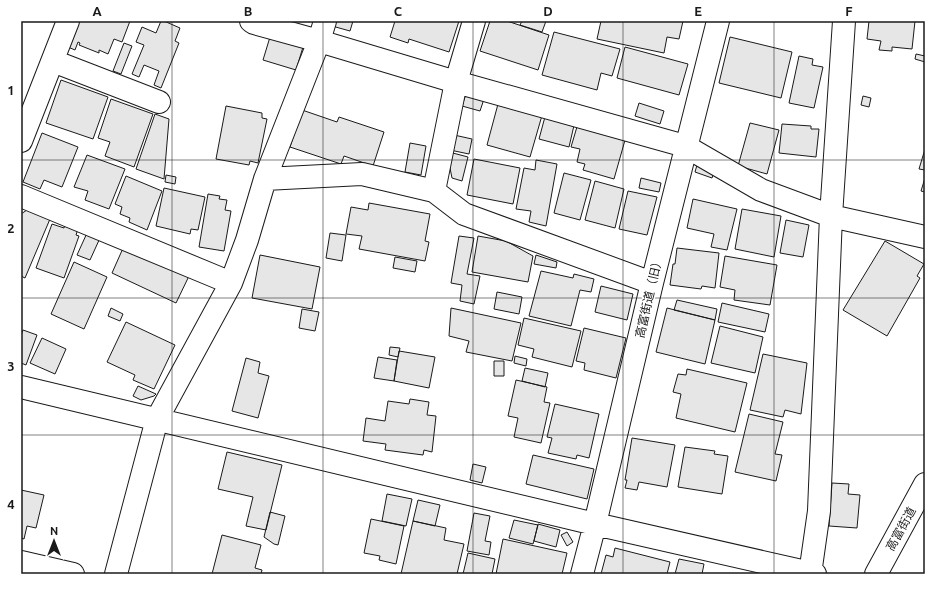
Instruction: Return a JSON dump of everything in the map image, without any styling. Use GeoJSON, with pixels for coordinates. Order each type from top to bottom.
{"type":"FeatureCollection","features":[{"type":"Feature","properties":{"kind":"street"},"geometry":{"type":"LineString","coordinates":[[21,140],[68,21]]}},
{"type":"Feature","properties":{"kind":"street"},"geometry":{"type":"LineString","coordinates":[[251,21],[254,23],[322,31],[456,82],[685,146],[761,190],[831,216],[925,237]]}},
{"type":"Feature","properties":{"kind":"street"},"geometry":{"type":"LineString","coordinates":[[434,191],[456,82],[474,21]]}},
{"type":"Feature","properties":{"kind":"street","name":"高富街道（旧）"},"geometry":{"type":"LineString","coordinates":[[582,574],[596,524],[685,146],[718,21]]}},
{"type":"Feature","properties":{"kind":"street"},"geometry":{"type":"LineString","coordinates":[[21,387],[596,524],[812,573],[819,511],[831,216],[844,21]]}},
{"type":"Feature","properties":{"kind":"street"},"geometry":{"type":"LineString","coordinates":[[116,574],[157,419],[231,283],[247,240],[265,179],[322,31]]}},
{"type":"Feature","properties":{"kind":"street"},"geometry":{"type":"LineString","coordinates":[[53,61],[159,102]]}},
{"type":"Feature","properties":{"kind":"street"},"geometry":{"type":"LineString","coordinates":[[265,179],[362,174],[434,191],[464,214],[652,283]]}},
{"type":"Feature","properties":{"kind":"street"},"geometry":{"type":"LineString","coordinates":[[21,196],[231,283]]}},
{"type":"Feature","properties":{"kind":"street","name":"高富街道"},"geometry":{"type":"LineString","coordinates":[[876,574],[925,484]]}},
{"type":"Feature","properties":{"kind":"street"},"geometry":{"type":"LineString","coordinates":[[21,562],[73,574]]}},
{"type":"Feature","properties":{"kind":"building"},"geometry":{"type":"Polygon","coordinates":[[[78,21],[130,21],[122,42],[114,39],[108,54],[99,50],[99,53],[79,45],[80,43],[78,42],[75,50],[68,47],[78,21]]]}},
{"type":"Feature","properties":{"kind":"building"},"geometry":{"type":"Polygon","coordinates":[[[161,21],[180,28],[175,41],[179,43],[161,88],[154,85],[159,71],[144,65],[139,77],[132,74],[144,45],[136,42],[142,27],[156,33],[161,21]]]}},
{"type":"Feature","properties":{"kind":"building"},"geometry":{"type":"Polygon","coordinates":[[[333,21],[353,21],[350,31],[332,26],[333,21]]]}},
{"type":"Feature","properties":{"kind":"building"},"geometry":{"type":"Polygon","coordinates":[[[395,21],[459,21],[449,52],[409,39],[408,43],[390,37],[395,21]]]}},
{"type":"Feature","properties":{"kind":"building"},"geometry":{"type":"Polygon","coordinates":[[[490,21],[507,21],[549,35],[538,70],[480,51],[490,21]]]}},
{"type":"Feature","properties":{"kind":"building"},"geometry":{"type":"Polygon","coordinates":[[[522,21],[546,21],[542,32],[520,25],[522,21]]]}},
{"type":"Feature","properties":{"kind":"building"},"geometry":{"type":"Polygon","coordinates":[[[601,21],[683,21],[679,39],[667,37],[664,53],[597,39],[601,21]]]}},
{"type":"Feature","properties":{"kind":"building"},"geometry":{"type":"Polygon","coordinates":[[[869,21],[915,21],[912,49],[892,47],[892,51],[879,50],[881,41],[867,39],[869,21]]]}},
{"type":"Feature","properties":{"kind":"building"},"geometry":{"type":"Polygon","coordinates":[[[554,32],[620,49],[612,76],[601,73],[597,90],[542,75],[554,32]]]}},
{"type":"Feature","properties":{"kind":"building"},"geometry":{"type":"Polygon","coordinates":[[[270,37],[303,47],[296,70],[263,60],[270,37]]]}},
{"type":"Feature","properties":{"kind":"building"},"geometry":{"type":"Polygon","coordinates":[[[730,37],[792,52],[781,98],[719,83],[730,37]]]}},
{"type":"Feature","properties":{"kind":"building"},"geometry":{"type":"Polygon","coordinates":[[[124,43],[132,46],[121,74],[113,71],[124,43]]]}},
{"type":"Feature","properties":{"kind":"building"},"geometry":{"type":"Polygon","coordinates":[[[625,47],[688,64],[679,95],[617,78],[625,47]]]}},
{"type":"Feature","properties":{"kind":"building"},"geometry":{"type":"Polygon","coordinates":[[[916,54],[925,56],[925,62],[915,59],[916,54]]]}},
{"type":"Feature","properties":{"kind":"building"},"geometry":{"type":"Polygon","coordinates":[[[799,56],[813,59],[812,65],[823,67],[814,108],[789,103],[799,56]]]}},
{"type":"Feature","properties":{"kind":"building"},"geometry":{"type":"Polygon","coordinates":[[[61,80],[108,97],[93,139],[46,123],[61,80]]]}},
{"type":"Feature","properties":{"kind":"building"},"geometry":{"type":"Polygon","coordinates":[[[468,88],[486,93],[480,111],[462,106],[468,88]]]}},
{"type":"Feature","properties":{"kind":"building"},"geometry":{"type":"Polygon","coordinates":[[[863,96],[871,98],[869,107],[861,105],[863,96]]]}},
{"type":"Feature","properties":{"kind":"building"},"geometry":{"type":"Polygon","coordinates":[[[111,99],[153,114],[134,167],[105,156],[110,142],[98,138],[111,99]]]}},
{"type":"Feature","properties":{"kind":"building"},"geometry":{"type":"Polygon","coordinates":[[[639,103],[664,111],[660,124],[635,116],[639,103]]]}},
{"type":"Feature","properties":{"kind":"building"},"geometry":{"type":"Polygon","coordinates":[[[498,104],[543,112],[530,157],[487,145],[498,104]]]}},
{"type":"Feature","properties":{"kind":"building"},"geometry":{"type":"Polygon","coordinates":[[[226,106],[262,113],[262,118],[267,119],[258,163],[250,161],[249,165],[216,159],[226,106]]]}},
{"type":"Feature","properties":{"kind":"building"},"geometry":{"type":"Polygon","coordinates":[[[302,110],[337,122],[339,117],[384,132],[373,166],[344,156],[341,164],[290,147],[302,110]]]}},
{"type":"Feature","properties":{"kind":"building"},"geometry":{"type":"Polygon","coordinates":[[[546,113],[575,121],[569,147],[539,139],[546,113]]]}},
{"type":"Feature","properties":{"kind":"building"},"geometry":{"type":"Polygon","coordinates":[[[155,114],[169,119],[164,179],[136,169],[155,114]]]}},
{"type":"Feature","properties":{"kind":"building"},"geometry":{"type":"Polygon","coordinates":[[[579,120],[627,133],[614,179],[583,170],[585,164],[577,162],[580,149],[571,147],[579,120]]]}},
{"type":"Feature","properties":{"kind":"building"},"geometry":{"type":"Polygon","coordinates":[[[750,123],[779,130],[767,174],[738,166],[750,123]]]}},
{"type":"Feature","properties":{"kind":"building"},"geometry":{"type":"Polygon","coordinates":[[[782,124],[811,126],[811,129],[819,129],[816,157],[779,153],[782,124]]]}},
{"type":"Feature","properties":{"kind":"building"},"geometry":{"type":"Polygon","coordinates":[[[42,133],[78,147],[62,187],[44,180],[40,189],[23,182],[42,133]]]}},
{"type":"Feature","properties":{"kind":"building"},"geometry":{"type":"Polygon","coordinates":[[[454,135],[472,139],[469,154],[450,150],[454,135]]]}},
{"type":"Feature","properties":{"kind":"building"},"geometry":{"type":"Polygon","coordinates":[[[410,143],[426,146],[421,175],[405,172],[410,143]]]}},
{"type":"Feature","properties":{"kind":"building"},"geometry":{"type":"Polygon","coordinates":[[[925,149],[925,170],[919,169],[925,149]]]}},
{"type":"Feature","properties":{"kind":"building"},"geometry":{"type":"Polygon","coordinates":[[[449,152],[468,157],[462,181],[452,178],[448,158],[449,152]]]}},
{"type":"Feature","properties":{"kind":"building"},"geometry":{"type":"Polygon","coordinates":[[[87,155],[125,169],[109,209],[85,200],[88,191],[74,187],[87,155]]]}},
{"type":"Feature","properties":{"kind":"building"},"geometry":{"type":"Polygon","coordinates":[[[474,159],[520,168],[513,204],[467,195],[474,159]]]}},
{"type":"Feature","properties":{"kind":"building"},"geometry":{"type":"Polygon","coordinates":[[[536,160],[557,164],[546,226],[529,222],[531,211],[516,209],[524,168],[535,170],[536,160]]]}},
{"type":"Feature","properties":{"kind":"building"},"geometry":{"type":"Polygon","coordinates":[[[697,165],[715,170],[712,178],[695,172],[697,165]]]}},
{"type":"Feature","properties":{"kind":"building"},"geometry":{"type":"Polygon","coordinates":[[[564,173],[591,180],[580,220],[554,213],[564,173]]]}},
{"type":"Feature","properties":{"kind":"building"},"geometry":{"type":"Polygon","coordinates":[[[166,175],[176,177],[175,184],[165,182],[166,175]]]}},
{"type":"Feature","properties":{"kind":"building"},"geometry":{"type":"Polygon","coordinates":[[[126,176],[162,191],[147,230],[129,222],[130,218],[120,214],[122,207],[115,204],[126,176]]]}},
{"type":"Feature","properties":{"kind":"building"},"geometry":{"type":"Polygon","coordinates":[[[641,178],[661,183],[659,192],[639,188],[641,178]]]}},
{"type":"Feature","properties":{"kind":"building"},"geometry":{"type":"Polygon","coordinates":[[[925,178],[925,192],[921,191],[925,178]]]}},
{"type":"Feature","properties":{"kind":"building"},"geometry":{"type":"Polygon","coordinates":[[[595,181],[624,189],[615,228],[585,220],[595,181]]]}},
{"type":"Feature","properties":{"kind":"building"},"geometry":{"type":"Polygon","coordinates":[[[164,188],[205,197],[198,230],[191,229],[190,234],[156,226],[164,188]]]}},
{"type":"Feature","properties":{"kind":"building"},"geometry":{"type":"Polygon","coordinates":[[[628,191],[657,197],[647,235],[619,229],[628,191]]]}},
{"type":"Feature","properties":{"kind":"building"},"geometry":{"type":"Polygon","coordinates":[[[208,194],[220,196],[219,199],[227,200],[225,210],[231,211],[224,251],[199,247],[208,194]]]}},
{"type":"Feature","properties":{"kind":"building"},"geometry":{"type":"Polygon","coordinates":[[[693,199],[737,209],[727,250],[711,247],[714,234],[687,228],[693,199]]]}},
{"type":"Feature","properties":{"kind":"building"},"geometry":{"type":"Polygon","coordinates":[[[369,203],[430,214],[425,241],[429,242],[425,261],[359,249],[362,236],[346,234],[351,207],[368,210],[369,203]]]}},
{"type":"Feature","properties":{"kind":"building"},"geometry":{"type":"Polygon","coordinates":[[[742,209],[781,216],[774,257],[735,249],[742,209]]]}},
{"type":"Feature","properties":{"kind":"building"},"geometry":{"type":"Polygon","coordinates":[[[27,210],[50,219],[25,278],[21,276],[21,214],[27,210]]]}},
{"type":"Feature","properties":{"kind":"building"},"geometry":{"type":"Polygon","coordinates":[[[786,220],[809,225],[803,257],[780,253],[786,220]]]}},
{"type":"Feature","properties":{"kind":"building"},"geometry":{"type":"Polygon","coordinates":[[[52,224],[64,228],[65,224],[78,229],[76,235],[79,236],[64,278],[36,268],[52,224]]]}},
{"type":"Feature","properties":{"kind":"building"},"geometry":{"type":"Polygon","coordinates":[[[87,233],[100,238],[90,260],[77,255],[87,233]]]}},
{"type":"Feature","properties":{"kind":"building"},"geometry":{"type":"Polygon","coordinates":[[[330,233],[346,235],[342,261],[326,258],[330,233]]]}},
{"type":"Feature","properties":{"kind":"building"},"geometry":{"type":"Polygon","coordinates":[[[459,236],[474,238],[467,274],[480,276],[474,304],[460,301],[462,285],[451,283],[459,236]]]}},
{"type":"Feature","properties":{"kind":"building"},"geometry":{"type":"Polygon","coordinates":[[[478,236],[506,241],[533,256],[528,282],[472,272],[478,236]]]}},
{"type":"Feature","properties":{"kind":"building"},"geometry":{"type":"Polygon","coordinates":[[[885,241],[924,264],[917,276],[920,278],[887,336],[843,310],[885,241]]]}},
{"type":"Feature","properties":{"kind":"building"},"geometry":{"type":"Polygon","coordinates":[[[124,246],[189,276],[176,303],[112,273],[124,246]]]}},
{"type":"Feature","properties":{"kind":"building"},"geometry":{"type":"Polygon","coordinates":[[[677,248],[719,253],[715,288],[702,286],[701,289],[670,285],[677,248]]]}},
{"type":"Feature","properties":{"kind":"building"},"geometry":{"type":"Polygon","coordinates":[[[260,255],[320,267],[312,309],[252,298],[260,255]]]}},
{"type":"Feature","properties":{"kind":"building"},"geometry":{"type":"Polygon","coordinates":[[[536,255],[557,262],[556,268],[534,264],[536,255]]]}},
{"type":"Feature","properties":{"kind":"building"},"geometry":{"type":"Polygon","coordinates":[[[725,256],[777,265],[770,305],[734,300],[735,290],[720,287],[725,256]]]}},
{"type":"Feature","properties":{"kind":"building"},"geometry":{"type":"Polygon","coordinates":[[[395,257],[417,261],[415,272],[393,268],[395,257]]]}},
{"type":"Feature","properties":{"kind":"building"},"geometry":{"type":"Polygon","coordinates":[[[74,262],[107,277],[84,329],[51,314],[74,262]]]}},
{"type":"Feature","properties":{"kind":"building"},"geometry":{"type":"Polygon","coordinates":[[[541,271],[573,278],[574,274],[594,279],[591,292],[580,290],[571,326],[529,316],[541,271]]]}},
{"type":"Feature","properties":{"kind":"building"},"geometry":{"type":"Polygon","coordinates":[[[601,286],[633,294],[627,320],[595,312],[601,286]]]}},
{"type":"Feature","properties":{"kind":"building"},"geometry":{"type":"Polygon","coordinates":[[[497,292],[522,297],[519,314],[494,309],[497,292]]]}},
{"type":"Feature","properties":{"kind":"building"},"geometry":{"type":"Polygon","coordinates":[[[677,300],[717,309],[715,320],[674,310],[677,300]]]}},
{"type":"Feature","properties":{"kind":"building"},"geometry":{"type":"Polygon","coordinates":[[[722,303],[769,314],[765,332],[718,322],[722,303]]]}},
{"type":"Feature","properties":{"kind":"building"},"geometry":{"type":"Polygon","coordinates":[[[111,308],[123,314],[120,321],[108,316],[111,308]]]}},
{"type":"Feature","properties":{"kind":"building"},"geometry":{"type":"Polygon","coordinates":[[[451,308],[521,323],[512,361],[466,352],[469,341],[449,336],[451,308]]]}},
{"type":"Feature","properties":{"kind":"building"},"geometry":{"type":"Polygon","coordinates":[[[667,308],[715,320],[705,364],[656,352],[667,308]]]}},
{"type":"Feature","properties":{"kind":"building"},"geometry":{"type":"Polygon","coordinates":[[[302,309],[319,312],[315,331],[299,328],[302,309]]]}},
{"type":"Feature","properties":{"kind":"building"},"geometry":{"type":"Polygon","coordinates":[[[524,318],[581,331],[572,367],[532,357],[534,349],[518,345],[524,318]]]}},
{"type":"Feature","properties":{"kind":"building"},"geometry":{"type":"Polygon","coordinates":[[[126,322],[175,345],[154,389],[133,380],[135,375],[107,362],[126,322]]]}},
{"type":"Feature","properties":{"kind":"building"},"geometry":{"type":"Polygon","coordinates":[[[720,326],[763,337],[755,373],[711,363],[720,326]]]}},
{"type":"Feature","properties":{"kind":"building"},"geometry":{"type":"Polygon","coordinates":[[[584,328],[626,338],[616,378],[584,370],[585,363],[576,361],[584,328]]]}},
{"type":"Feature","properties":{"kind":"building"},"geometry":{"type":"Polygon","coordinates":[[[23,330],[37,335],[26,365],[21,363],[21,335],[23,330]]]}},
{"type":"Feature","properties":{"kind":"building"},"geometry":{"type":"Polygon","coordinates":[[[42,338],[66,349],[55,374],[30,363],[42,338]]]}},
{"type":"Feature","properties":{"kind":"building"},"geometry":{"type":"Polygon","coordinates":[[[390,347],[400,348],[398,357],[389,355],[390,347]]]}},
{"type":"Feature","properties":{"kind":"building"},"geometry":{"type":"Polygon","coordinates":[[[399,351],[435,357],[429,388],[394,381],[399,351]]]}},
{"type":"Feature","properties":{"kind":"building"},"geometry":{"type":"Polygon","coordinates":[[[763,354],[807,363],[801,414],[785,410],[783,417],[750,410],[763,354]]]}},
{"type":"Feature","properties":{"kind":"building"},"geometry":{"type":"Polygon","coordinates":[[[515,356],[527,359],[526,366],[514,363],[515,356]]]}},
{"type":"Feature","properties":{"kind":"building"},"geometry":{"type":"Polygon","coordinates":[[[378,357],[397,360],[394,381],[374,378],[378,357]]]}},
{"type":"Feature","properties":{"kind":"building"},"geometry":{"type":"Polygon","coordinates":[[[246,358],[260,362],[258,373],[269,376],[258,418],[232,411],[246,358]]]}},
{"type":"Feature","properties":{"kind":"building"},"geometry":{"type":"Polygon","coordinates":[[[494,361],[504,361],[504,376],[494,376],[494,361]]]}},
{"type":"Feature","properties":{"kind":"building"},"geometry":{"type":"Polygon","coordinates":[[[525,368],[548,373],[545,387],[522,381],[525,368]]]}},
{"type":"Feature","properties":{"kind":"building"},"geometry":{"type":"Polygon","coordinates":[[[687,369],[747,383],[735,432],[676,418],[681,394],[673,392],[678,374],[686,375],[687,369]]]}},
{"type":"Feature","properties":{"kind":"building"},"geometry":{"type":"Polygon","coordinates":[[[516,380],[547,387],[544,402],[550,403],[541,443],[514,437],[518,418],[508,416],[516,380]]]}},
{"type":"Feature","properties":{"kind":"building"},"geometry":{"type":"Polygon","coordinates":[[[138,386],[156,394],[141,400],[133,396],[138,386]]]}},
{"type":"Feature","properties":{"kind":"building"},"geometry":{"type":"Polygon","coordinates":[[[410,399],[429,402],[427,415],[436,416],[432,452],[424,450],[423,455],[385,450],[386,444],[363,441],[366,418],[385,421],[388,401],[409,404],[410,399]]]}},
{"type":"Feature","properties":{"kind":"building"},"geometry":{"type":"Polygon","coordinates":[[[555,404],[599,414],[589,458],[577,455],[576,459],[548,453],[552,438],[547,437],[555,404]]]}},
{"type":"Feature","properties":{"kind":"building"},"geometry":{"type":"Polygon","coordinates":[[[749,414],[783,422],[775,454],[782,455],[776,481],[735,472],[749,414]]]}},
{"type":"Feature","properties":{"kind":"building"},"geometry":{"type":"Polygon","coordinates":[[[632,438],[675,445],[667,487],[639,482],[637,490],[625,488],[632,438]]]}},
{"type":"Feature","properties":{"kind":"building"},"geometry":{"type":"Polygon","coordinates":[[[685,447],[715,451],[714,454],[728,456],[722,494],[678,487],[685,447]]]}},
{"type":"Feature","properties":{"kind":"building"},"geometry":{"type":"Polygon","coordinates":[[[227,452],[282,465],[266,530],[246,526],[253,497],[218,489],[227,452]]]}},
{"type":"Feature","properties":{"kind":"building"},"geometry":{"type":"Polygon","coordinates":[[[533,455],[594,469],[587,499],[526,484],[533,455]]]}},
{"type":"Feature","properties":{"kind":"building"},"geometry":{"type":"Polygon","coordinates":[[[473,464],[486,467],[482,483],[470,480],[473,464]]]}},
{"type":"Feature","properties":{"kind":"building"},"geometry":{"type":"Polygon","coordinates":[[[832,483],[849,484],[848,494],[860,495],[857,528],[829,526],[832,483]]]}},
{"type":"Feature","properties":{"kind":"building"},"geometry":{"type":"Polygon","coordinates":[[[21,490],[44,495],[36,528],[27,526],[24,539],[21,538],[21,490]]]}},
{"type":"Feature","properties":{"kind":"building"},"geometry":{"type":"Polygon","coordinates":[[[387,494],[412,499],[406,526],[382,521],[387,494]]]}},
{"type":"Feature","properties":{"kind":"building"},"geometry":{"type":"Polygon","coordinates":[[[418,500],[440,505],[435,526],[413,521],[418,500]]]}},
{"type":"Feature","properties":{"kind":"building"},"geometry":{"type":"Polygon","coordinates":[[[270,512],[285,516],[278,545],[264,537],[270,512]]]}},
{"type":"Feature","properties":{"kind":"building"},"geometry":{"type":"Polygon","coordinates":[[[474,513],[490,516],[485,541],[491,542],[489,555],[467,551],[474,513]]]}},
{"type":"Feature","properties":{"kind":"building"},"geometry":{"type":"Polygon","coordinates":[[[371,519],[404,526],[396,564],[379,560],[380,556],[364,553],[371,519]]]}},
{"type":"Feature","properties":{"kind":"building"},"geometry":{"type":"Polygon","coordinates":[[[514,520],[538,525],[533,544],[509,538],[514,520]]]}},
{"type":"Feature","properties":{"kind":"building"},"geometry":{"type":"Polygon","coordinates":[[[413,521],[446,528],[444,540],[464,544],[457,574],[401,574],[413,521]]]}},
{"type":"Feature","properties":{"kind":"building"},"geometry":{"type":"Polygon","coordinates":[[[538,524],[560,530],[556,547],[534,541],[538,524]]]}},
{"type":"Feature","properties":{"kind":"building"},"geometry":{"type":"Polygon","coordinates":[[[567,532],[573,542],[567,546],[561,535],[567,532]]]}},
{"type":"Feature","properties":{"kind":"building"},"geometry":{"type":"Polygon","coordinates":[[[222,535],[261,545],[255,568],[262,570],[261,574],[212,574],[222,535]]]}},
{"type":"Feature","properties":{"kind":"building"},"geometry":{"type":"Polygon","coordinates":[[[503,539],[567,553],[562,574],[496,574],[503,539]]]}},
{"type":"Feature","properties":{"kind":"building"},"geometry":{"type":"Polygon","coordinates":[[[615,548],[670,562],[667,574],[601,574],[606,555],[613,557],[615,548]]]}},
{"type":"Feature","properties":{"kind":"building"},"geometry":{"type":"Polygon","coordinates":[[[468,553],[495,559],[492,574],[463,574],[468,553]]]}},
{"type":"Feature","properties":{"kind":"building"},"geometry":{"type":"Polygon","coordinates":[[[679,559],[704,564],[702,574],[675,574],[679,559]]]}}]}
